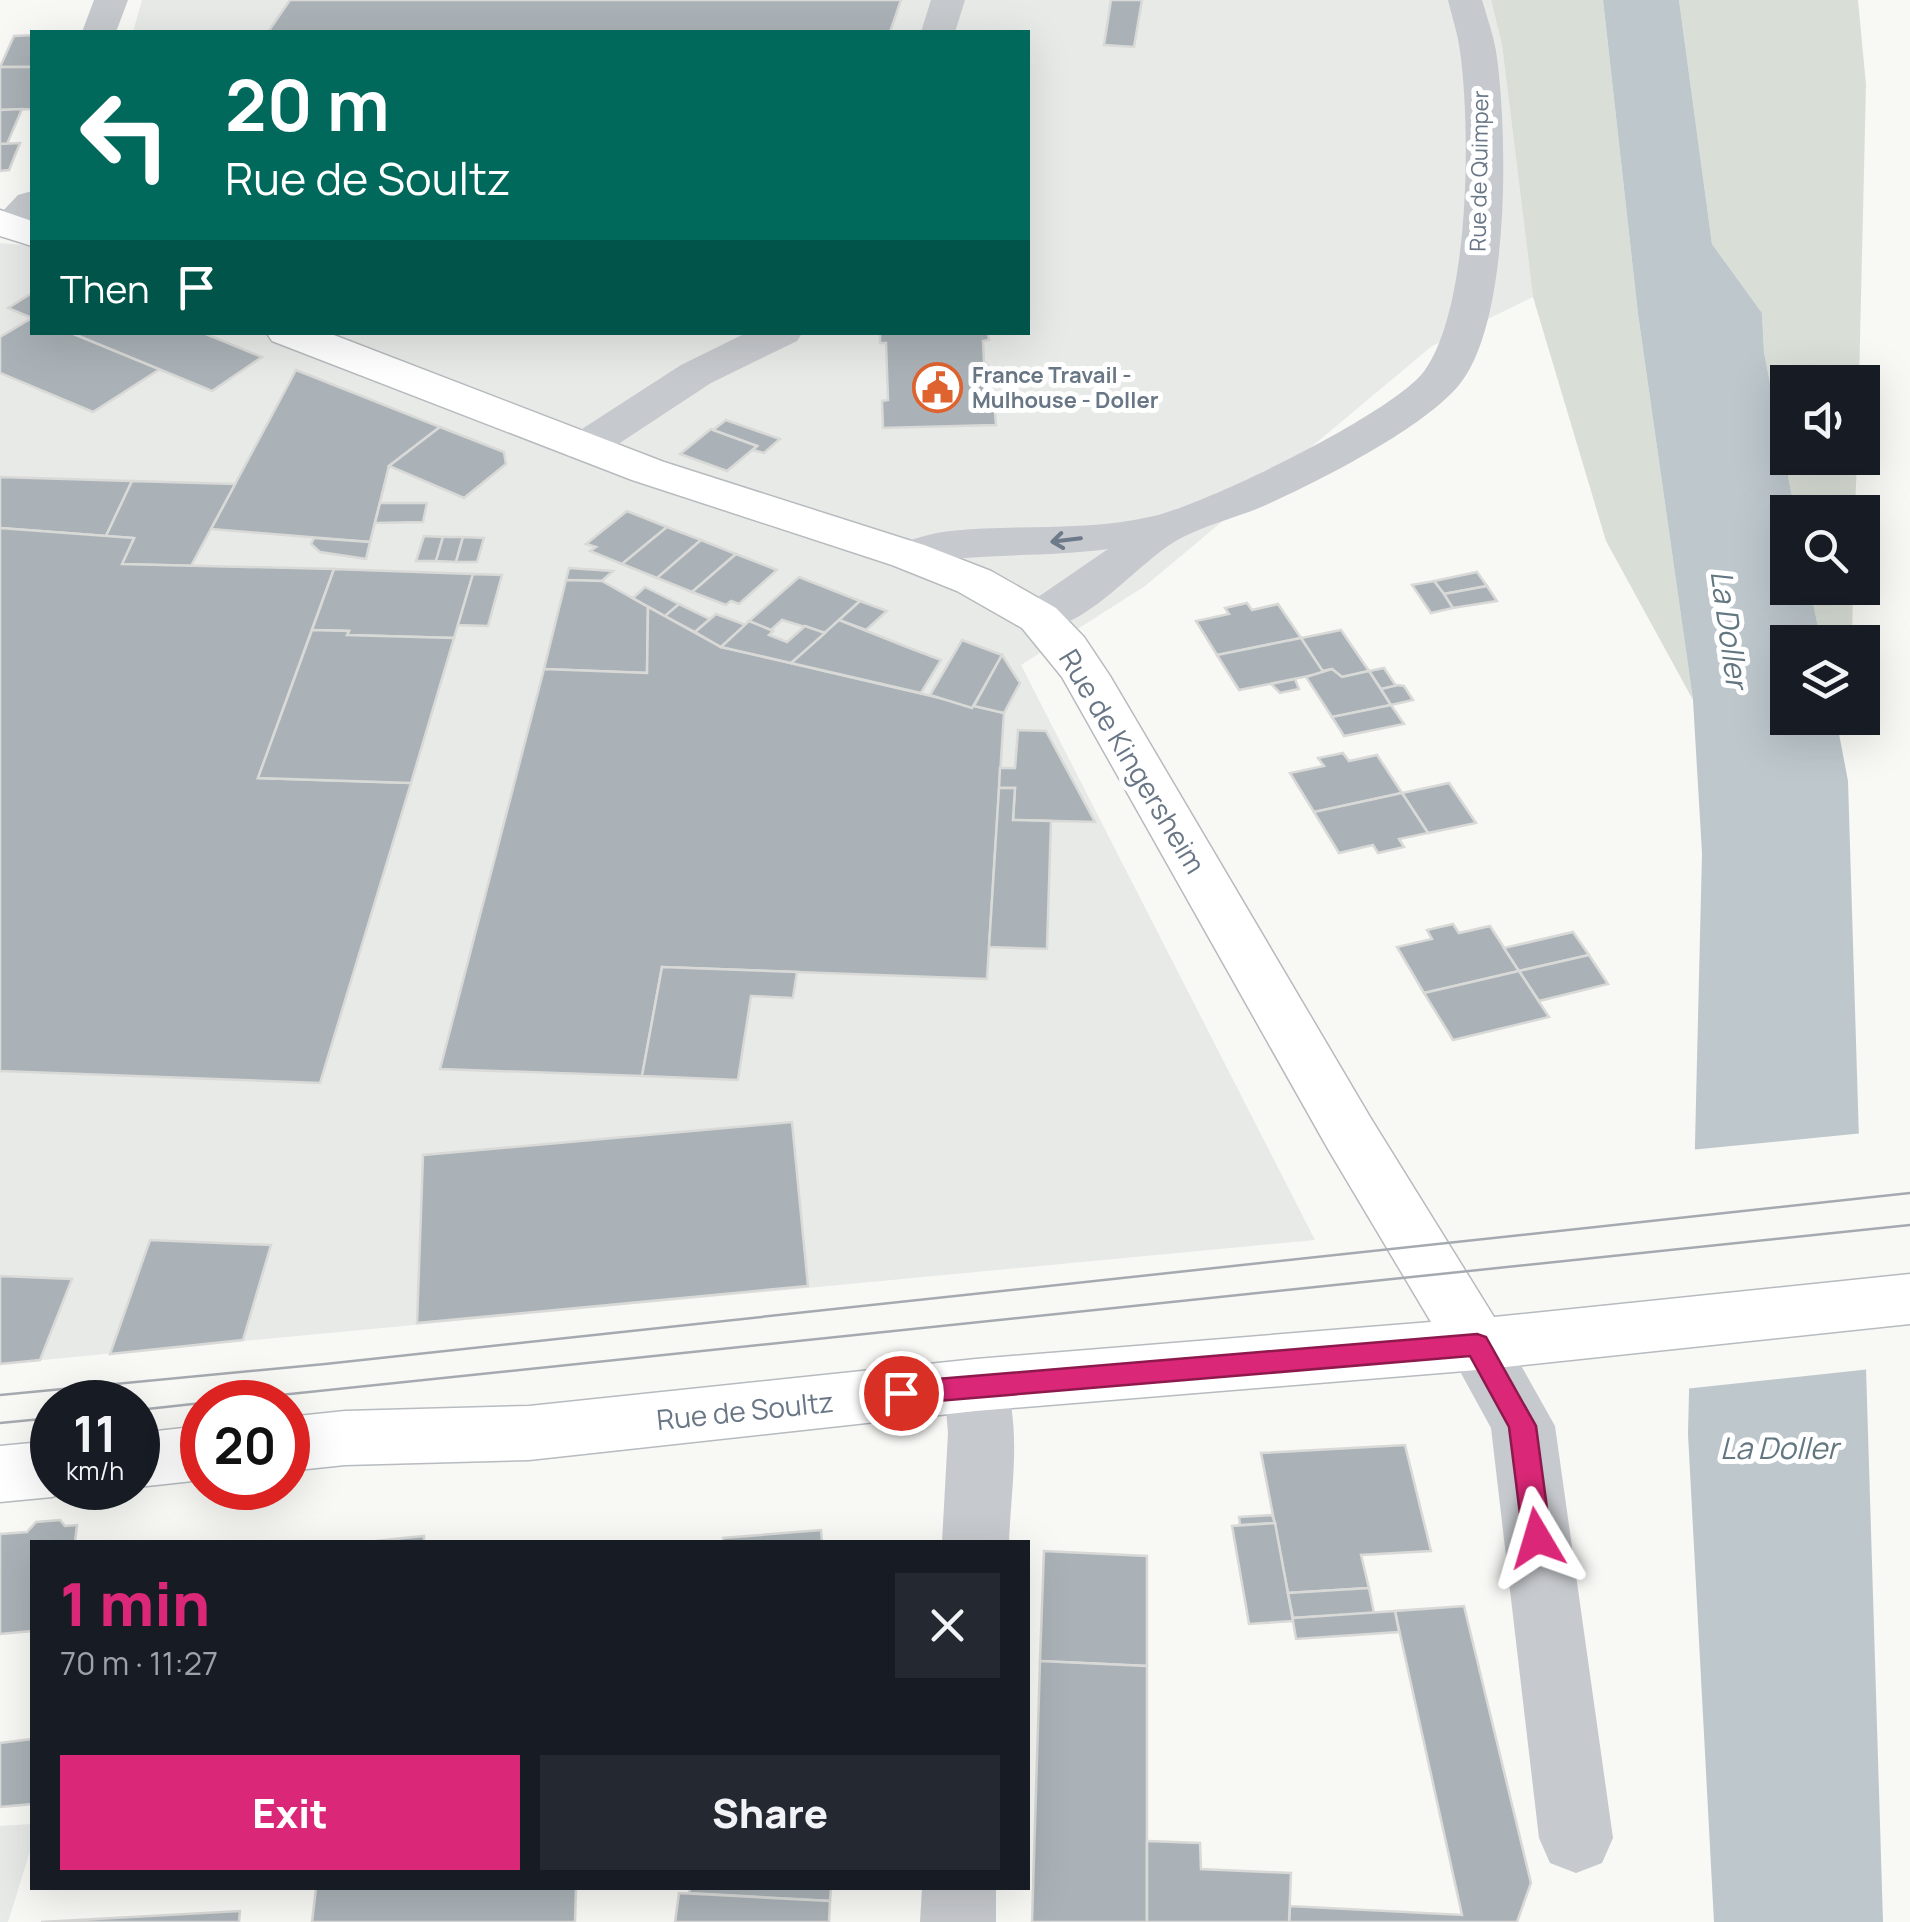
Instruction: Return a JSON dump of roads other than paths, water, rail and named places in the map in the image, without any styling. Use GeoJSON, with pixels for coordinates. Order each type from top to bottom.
{"type":"FeatureCollection","features":[{"type":"Feature","properties":{"kind":"main road","name":"Rue de Kingersheim"},"geometry":{"type":"LineString","coordinates":[[295,335],[648,471],[908,555],[974,581],[1039,618],[1068,648],[1086,676],[1349,1133],[1477,1344]]}},
{"type":"Feature","properties":{"kind":"main road","name":"Rue de Soultz"},"geometry":{"type":"LineString","coordinates":[[310,1442],[529,1432],[976,1386],[1680,1325],[1910,1299]]}},
{"type":"Feature","properties":{"kind":"main road"},"geometry":{"type":"LineString","coordinates":[[0,1474],[30,1471]]}},
{"type":"Feature","properties":{"kind":"street"},"geometry":{"type":"LineString","coordinates":[[100,30],[111,0]]}},
{"type":"Feature","properties":{"kind":"street"},"geometry":{"type":"LineString","coordinates":[[939,30],[948,0]]}},
{"type":"Feature","properties":{"kind":"street","name":"Rue de Quimper"},"geometry":{"type":"LineString","coordinates":[[908,555],[949,545],[1046,542],[1163,529],[1246,497],[1371,432],[1442,380],[1467,324],[1481,239],[1483,142],[1478,51],[1465,0]]}},
{"type":"Feature","properties":{"kind":"street"},"geometry":{"type":"LineString","coordinates":[[584,447],[696,374],[776,335]]}},
{"type":"Feature","properties":{"kind":"street","name":"Rue de Quimper"},"geometry":{"type":"LineString","coordinates":[[1039,618],[1096,582],[1163,529]]}},
{"type":"Feature","properties":{"kind":"street"},"geometry":{"type":"LineString","coordinates":[[1477,1344],[1522,1426],[1576,1838]]}},
{"type":"Feature","properties":{"kind":"street"},"geometry":{"type":"LineString","coordinates":[[975,1540],[980,1433],[976,1386]]}},
{"type":"Feature","properties":{"kind":"street"},"geometry":{"type":"LineString","coordinates":[[958,1922],[959,1890]]}},
{"type":"Feature","properties":{"kind":"water","name":"La Doller"},"geometry":{"type":"Polygon","coordinates":[[[1603,0],[1679,0],[1712,244],[1762,313],[1770,383],[1770,475],[1788,475],[1792,495],[1770,495],[1770,605],[1813,605],[1818,625],[1770,625],[1770,735],[1839,735],[1848,781],[1883,1922],[1714,1922],[1688,1434],[1702,853],[1693,700],[1638,314],[1603,0]]]}},
{"type":"Feature","properties":{"kind":"tram line"},"geometry":{"type":"LineString","coordinates":[[0,1395],[325,1364],[1910,1193]]}},
{"type":"Feature","properties":{"kind":"tram line"},"geometry":{"type":"LineString","coordinates":[[310,1392],[1910,1225]]}},
{"type":"Feature","properties":{"kind":"tram line"},"geometry":{"type":"LineString","coordinates":[[160,1408],[180,1405]]}},
{"type":"Feature","properties":{"kind":"tram line"},"geometry":{"type":"LineString","coordinates":[[0,1423],[30,1420]]}},
{"type":"Feature","properties":{"kind":"place","name":"France Travail - Mulhouse - Doller"},"geometry":{"type":"Point","coordinates":[937,388]}}]}
